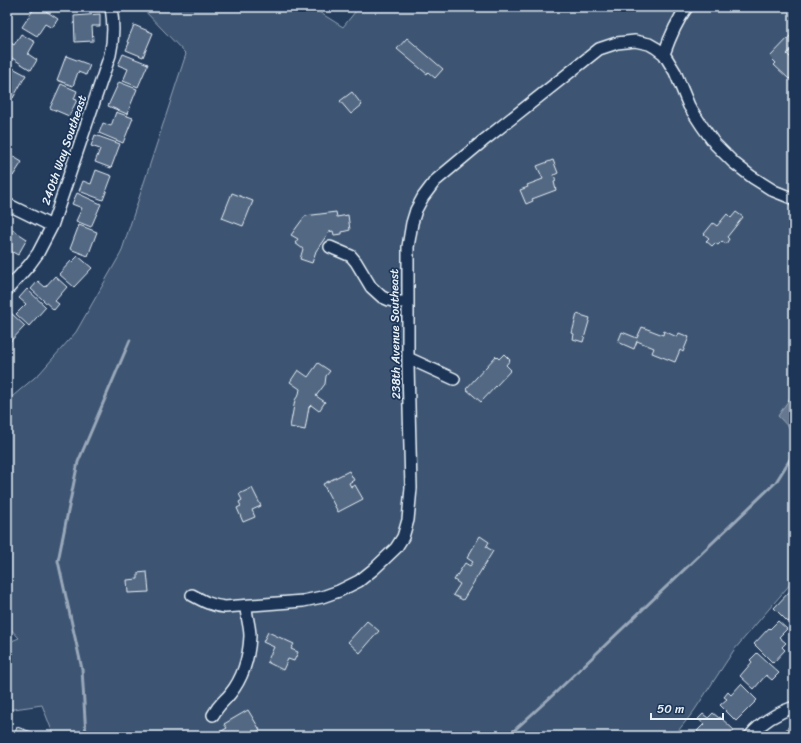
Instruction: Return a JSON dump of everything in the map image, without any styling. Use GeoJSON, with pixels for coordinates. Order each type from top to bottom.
{"type":"FeatureCollection","features":[{"type":"Feature","properties":{"kind":"street","name":"240th Way Southeast"},"geometry":{"type":"LineString","coordinates":[[7,290],[38,253],[52,226],[110,55],[114,31],[111,7]]}},
{"type":"Feature","properties":{"kind":"street"},"geometry":{"type":"LineString","coordinates":[[686,7],[671,34],[664,54],[674,72],[689,106],[715,144],[734,163],[774,191],[794,199]]}},
{"type":"Feature","properties":{"kind":"street","name":"238th Avenue Southeast"},"geometry":{"type":"LineString","coordinates":[[192,595],[207,603],[225,608],[303,601],[322,597],[339,591],[359,580],[374,569],[396,548],[403,537],[408,520],[411,488],[408,358],[408,248],[412,223],[422,197],[435,180],[483,140],[600,49],[617,43],[635,42],[649,44],[664,54]]}},
{"type":"Feature","properties":{"kind":"street"},"geometry":{"type":"LineString","coordinates":[[7,204],[52,226]]}},
{"type":"Feature","properties":{"kind":"street"},"geometry":{"type":"LineString","coordinates":[[330,247],[351,256],[371,287],[382,297],[396,302],[408,302]]}},
{"type":"Feature","properties":{"kind":"street"},"geometry":{"type":"LineString","coordinates":[[408,358],[454,379]]}},
{"type":"Feature","properties":{"kind":"street"},"geometry":{"type":"LineString","coordinates":[[213,715],[231,693],[243,671],[248,653],[250,636],[246,606]]}},
{"type":"Feature","properties":{"kind":"street"},"geometry":{"type":"LineString","coordinates":[[750,736],[772,716],[794,707]]}},
{"type":"Feature","properties":{"kind":"shaded area"},"geometry":{"type":"Polygon","coordinates":[[[141,7],[311,7],[343,27],[359,7],[794,7],[794,583],[792,582],[734,650],[694,711],[674,736],[54,736],[42,705],[7,710],[7,643],[19,638],[7,625],[7,401],[40,373],[76,332],[121,253],[186,54],[141,7]]]}},
{"type":"Feature","properties":{"kind":"shaded area"},"geometry":{"type":"Polygon","coordinates":[[[794,392],[794,433],[778,416],[794,392]]]}},
{"type":"Feature","properties":{"kind":"building"},"geometry":{"type":"Polygon","coordinates":[[[35,7],[40,7],[58,19],[52,28],[45,24],[37,36],[22,27],[35,7]]]}},
{"type":"Feature","properties":{"kind":"building"},"geometry":{"type":"Polygon","coordinates":[[[100,14],[100,26],[92,26],[93,41],[75,42],[74,16],[100,14]]]}},
{"type":"Feature","properties":{"kind":"building"},"geometry":{"type":"Polygon","coordinates":[[[134,25],[153,33],[143,57],[126,50],[129,43],[127,42],[134,25]]]}},
{"type":"Feature","properties":{"kind":"building"},"geometry":{"type":"Polygon","coordinates":[[[21,34],[35,42],[28,54],[37,60],[31,70],[7,55],[8,41],[14,45],[21,34]]]}},
{"type":"Feature","properties":{"kind":"building"},"geometry":{"type":"Polygon","coordinates":[[[791,35],[794,38],[794,46],[787,54],[794,61],[794,82],[774,65],[776,63],[770,57],[791,35]]]}},
{"type":"Feature","properties":{"kind":"building"},"geometry":{"type":"Polygon","coordinates":[[[407,38],[443,69],[435,78],[428,72],[427,74],[397,49],[407,38]]]}},
{"type":"Feature","properties":{"kind":"building"},"geometry":{"type":"Polygon","coordinates":[[[123,54],[148,64],[138,87],[123,81],[128,69],[118,65],[123,54]]]}},
{"type":"Feature","properties":{"kind":"building"},"geometry":{"type":"Polygon","coordinates":[[[66,56],[90,65],[86,75],[78,72],[73,86],[57,80],[66,56]]]}},
{"type":"Feature","properties":{"kind":"building"},"geometry":{"type":"Polygon","coordinates":[[[9,66],[26,75],[13,98],[7,94],[7,69],[9,66]]]}},
{"type":"Feature","properties":{"kind":"building"},"geometry":{"type":"Polygon","coordinates":[[[119,82],[137,89],[127,114],[108,106],[119,82]]]}},
{"type":"Feature","properties":{"kind":"building"},"geometry":{"type":"Polygon","coordinates":[[[61,84],[77,91],[74,99],[77,100],[69,116],[50,108],[61,84]]]}},
{"type":"Feature","properties":{"kind":"building"},"geometry":{"type":"Polygon","coordinates":[[[352,92],[362,105],[351,114],[340,101],[352,92]]]}},
{"type":"Feature","properties":{"kind":"building"},"geometry":{"type":"Polygon","coordinates":[[[116,112],[133,118],[123,143],[99,133],[103,123],[111,126],[116,112]]]}},
{"type":"Feature","properties":{"kind":"building"},"geometry":{"type":"Polygon","coordinates":[[[95,135],[120,144],[111,168],[95,162],[100,149],[91,146],[95,135]]]}},
{"type":"Feature","properties":{"kind":"building"},"geometry":{"type":"Polygon","coordinates":[[[7,153],[22,162],[13,176],[7,172],[7,153]]]}},
{"type":"Feature","properties":{"kind":"building"},"geometry":{"type":"Polygon","coordinates":[[[553,160],[558,173],[554,175],[556,190],[532,199],[533,201],[526,204],[520,190],[528,187],[527,185],[543,179],[537,166],[553,160]]]}},
{"type":"Feature","properties":{"kind":"building"},"geometry":{"type":"Polygon","coordinates":[[[96,170],[112,176],[103,200],[79,191],[83,181],[91,184],[96,170]]]}},
{"type":"Feature","properties":{"kind":"building"},"geometry":{"type":"Polygon","coordinates":[[[77,193],[101,204],[91,227],[76,221],[82,208],[72,204],[77,193]]]}},
{"type":"Feature","properties":{"kind":"building"},"geometry":{"type":"Polygon","coordinates":[[[232,193],[253,201],[243,226],[222,218],[232,193]]]}},
{"type":"Feature","properties":{"kind":"building"},"geometry":{"type":"Polygon","coordinates":[[[336,212],[337,217],[348,215],[350,230],[342,232],[342,234],[334,235],[333,231],[329,232],[316,251],[312,263],[300,259],[303,249],[295,243],[298,239],[291,235],[305,216],[336,212]]]}},
{"type":"Feature","properties":{"kind":"building"},"geometry":{"type":"Polygon","coordinates":[[[736,212],[743,217],[727,237],[729,239],[726,244],[722,241],[718,245],[715,243],[712,246],[706,241],[709,238],[704,234],[713,223],[717,226],[727,214],[731,218],[736,212]]]}},
{"type":"Feature","properties":{"kind":"building"},"geometry":{"type":"Polygon","coordinates":[[[79,225],[97,232],[88,256],[70,249],[79,225]]]}},
{"type":"Feature","properties":{"kind":"building"},"geometry":{"type":"Polygon","coordinates":[[[7,226],[27,239],[18,255],[7,249],[7,226]]]}},
{"type":"Feature","properties":{"kind":"building"},"geometry":{"type":"Polygon","coordinates":[[[78,256],[92,268],[74,287],[59,274],[78,256]]]}},
{"type":"Feature","properties":{"kind":"building"},"geometry":{"type":"Polygon","coordinates":[[[55,276],[67,287],[55,301],[59,304],[54,310],[31,289],[38,281],[45,287],[55,276]]]}},
{"type":"Feature","properties":{"kind":"building"},"geometry":{"type":"Polygon","coordinates":[[[27,289],[46,307],[29,326],[16,314],[26,304],[19,298],[27,289]]]}},
{"type":"Feature","properties":{"kind":"building"},"geometry":{"type":"Polygon","coordinates":[[[10,312],[25,326],[7,345],[7,316],[10,312]]]}},
{"type":"Feature","properties":{"kind":"building"},"geometry":{"type":"Polygon","coordinates":[[[577,314],[590,318],[583,342],[573,339],[574,334],[572,333],[577,314]]]}},
{"type":"Feature","properties":{"kind":"building"},"geometry":{"type":"Polygon","coordinates":[[[642,327],[663,335],[664,331],[677,337],[679,333],[689,337],[683,352],[680,350],[675,362],[652,353],[654,348],[637,341],[634,349],[618,342],[622,332],[637,338],[642,327]]]}},
{"type":"Feature","properties":{"kind":"building"},"geometry":{"type":"Polygon","coordinates":[[[504,354],[510,360],[506,365],[511,370],[481,402],[466,389],[496,356],[499,359],[504,354]]]}},
{"type":"Feature","properties":{"kind":"building"},"geometry":{"type":"Polygon","coordinates":[[[318,363],[330,371],[326,376],[325,384],[316,396],[325,402],[319,411],[311,405],[309,407],[305,430],[290,427],[295,400],[300,389],[290,382],[298,370],[308,377],[318,363]]]}},
{"type":"Feature","properties":{"kind":"building"},"geometry":{"type":"Polygon","coordinates":[[[349,471],[354,480],[349,483],[351,487],[355,485],[363,499],[338,512],[323,484],[349,471]]]}},
{"type":"Feature","properties":{"kind":"building"},"geometry":{"type":"Polygon","coordinates":[[[252,488],[261,506],[252,510],[255,517],[243,522],[237,508],[241,506],[239,502],[242,500],[239,494],[252,488]]]}},
{"type":"Feature","properties":{"kind":"building"},"geometry":{"type":"Polygon","coordinates":[[[480,536],[489,542],[486,547],[493,551],[463,600],[453,595],[460,584],[454,580],[465,563],[470,566],[473,562],[467,558],[480,536]]]}},
{"type":"Feature","properties":{"kind":"building"},"geometry":{"type":"Polygon","coordinates":[[[147,572],[149,592],[128,593],[127,580],[138,579],[138,573],[147,572]]]}},
{"type":"Feature","properties":{"kind":"building"},"geometry":{"type":"Polygon","coordinates":[[[790,591],[794,594],[794,616],[788,622],[774,608],[790,591]]]}},
{"type":"Feature","properties":{"kind":"building"},"geometry":{"type":"Polygon","coordinates":[[[367,621],[379,631],[360,653],[348,642],[367,621]]]}},
{"type":"Feature","properties":{"kind":"building"},"geometry":{"type":"Polygon","coordinates":[[[778,621],[787,629],[779,637],[786,643],[782,647],[785,650],[773,663],[754,644],[778,621]]]}},
{"type":"Feature","properties":{"kind":"building"},"geometry":{"type":"Polygon","coordinates":[[[268,632],[294,644],[291,649],[298,652],[294,661],[288,659],[283,670],[267,662],[274,647],[263,642],[268,632]]]}},
{"type":"Feature","properties":{"kind":"building"},"geometry":{"type":"Polygon","coordinates":[[[757,653],[779,673],[772,680],[766,675],[754,689],[740,676],[752,662],[750,660],[757,653]]]}},
{"type":"Feature","properties":{"kind":"building"},"geometry":{"type":"Polygon","coordinates":[[[741,684],[757,700],[736,721],[720,705],[727,699],[724,697],[728,692],[731,695],[741,684]]]}},
{"type":"Feature","properties":{"kind":"building"},"geometry":{"type":"Polygon","coordinates":[[[248,710],[260,730],[249,736],[213,736],[227,728],[224,724],[248,710]]]}},
{"type":"Feature","properties":{"kind":"building"},"geometry":{"type":"Polygon","coordinates":[[[713,713],[719,718],[720,717],[734,730],[729,736],[703,736],[697,731],[704,724],[698,719],[703,714],[708,718],[713,713]]]}},
{"type":"Feature","properties":{"kind":"building"},"geometry":{"type":"Polygon","coordinates":[[[790,725],[794,730],[794,736],[781,736],[790,725]]]}},
{"type":"Feature","properties":{"kind":"building"},"geometry":{"type":"Polygon","coordinates":[[[17,727],[32,732],[31,736],[14,736],[17,727]]]}},
{"type":"Feature","properties":{"kind":"waterway"},"geometry":{"type":"LineString","coordinates":[[86,736],[82,669],[58,561],[78,462],[130,340]]}},
{"type":"Feature","properties":{"kind":"waterway"},"geometry":{"type":"LineString","coordinates":[[508,736],[776,482],[794,453]]}}]}
